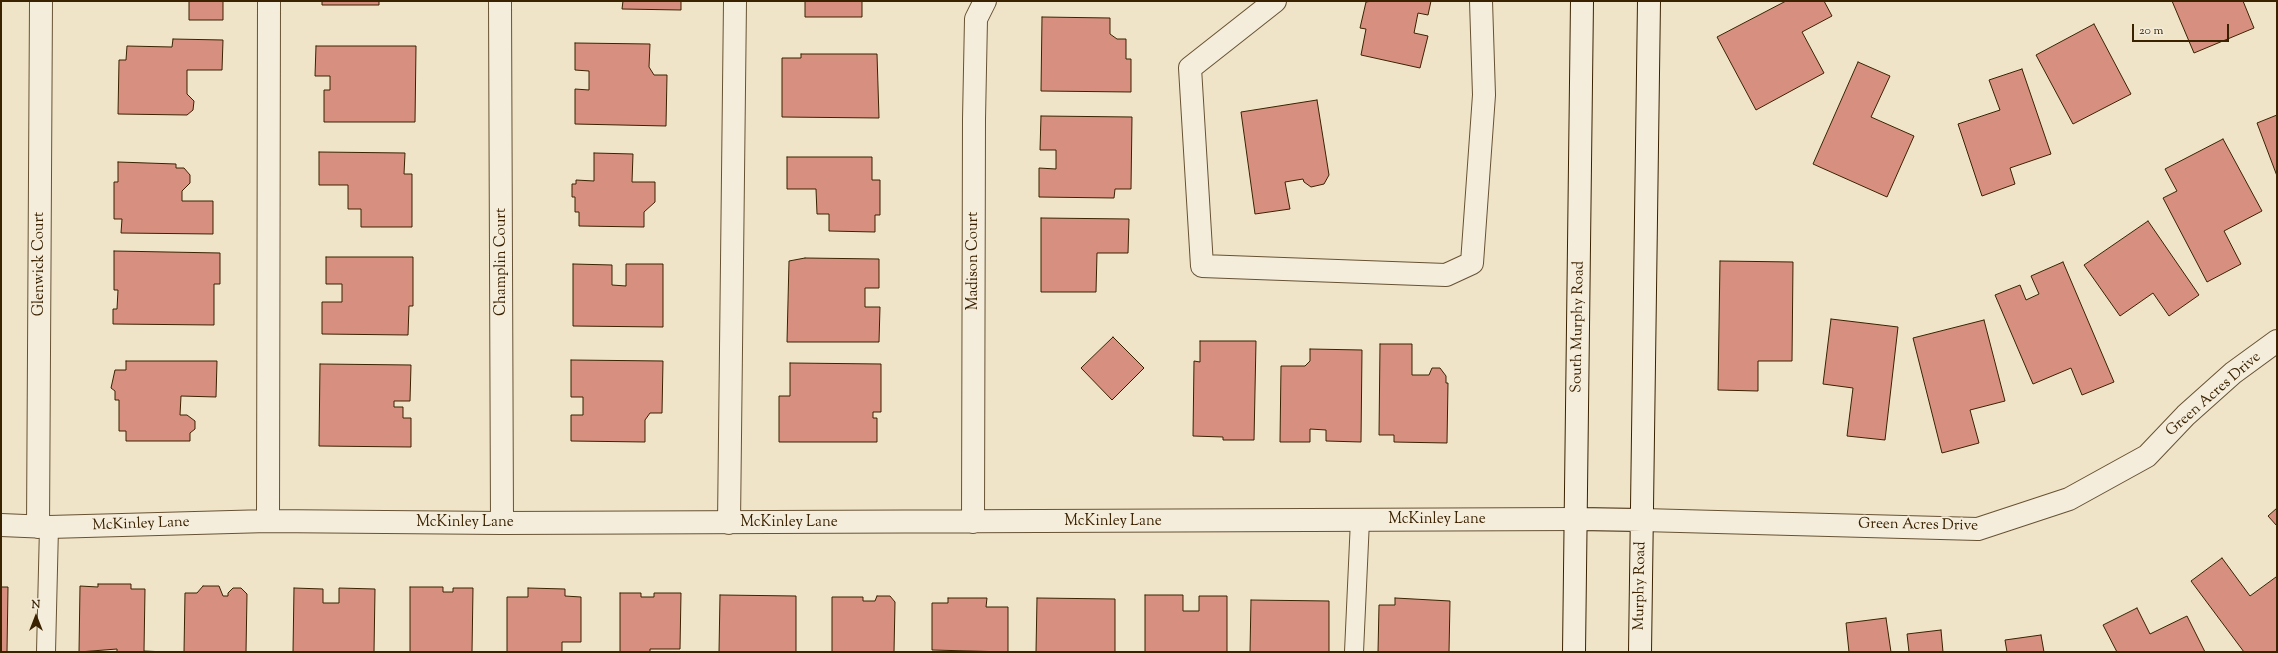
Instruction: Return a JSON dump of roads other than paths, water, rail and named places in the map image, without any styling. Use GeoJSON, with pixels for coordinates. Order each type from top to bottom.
{"type":"FeatureCollection","features":[{"type":"Feature","properties":{"kind":"street","name":"Glenwick Court"},"geometry":{"type":"LineString","coordinates":[[41,1],[43,527]]}},
{"type":"Feature","properties":{"kind":"street"},"geometry":{"type":"LineString","coordinates":[[268,521],[269,1]]}},
{"type":"Feature","properties":{"kind":"street","name":"Champlin Court"},"geometry":{"type":"LineString","coordinates":[[500,1],[502,523]]}},
{"type":"Feature","properties":{"kind":"street"},"geometry":{"type":"LineString","coordinates":[[729,523],[735,1]]}},
{"type":"Feature","properties":{"kind":"street","name":"Madison Court"},"geometry":{"type":"LineString","coordinates":[[973,522],[974,119],[976,19],[985,1]]}},
{"type":"Feature","properties":{"kind":"street"},"geometry":{"type":"LineString","coordinates":[[1275,1],[1190,68],[1202,266],[1446,275],[1472,263],[1484,95],[1481,1]]}},
{"type":"Feature","properties":{"kind":"street","name":"South Murphy Road"},"geometry":{"type":"LineString","coordinates":[[1574,652],[1577,519],[1582,1]]}},
{"type":"Feature","properties":{"kind":"street"},"geometry":{"type":"LineString","coordinates":[[1643,520],[1649,1]]}},
{"type":"Feature","properties":{"kind":"street","name":"Green Acres Drive"},"geometry":{"type":"LineString","coordinates":[[1577,519],[1978,529],[2069,499],[2147,456],[2186,414],[2234,373],[2277,341]]}},
{"type":"Feature","properties":{"kind":"street","name":"McKinley Lane"},"geometry":{"type":"LineString","coordinates":[[1,525],[43,527],[268,521],[729,523],[1577,519]]}},
{"type":"Feature","properties":{"kind":"street","name":"Murphy Road"},"geometry":{"type":"LineString","coordinates":[[1640,652],[1643,520]]}},
{"type":"Feature","properties":{"kind":"lane"},"geometry":{"type":"LineString","coordinates":[[1354,652],[1360,520]]}},
{"type":"Feature","properties":{"kind":"lane"},"geometry":{"type":"LineString","coordinates":[[43,527],[46,652]]}}]}
